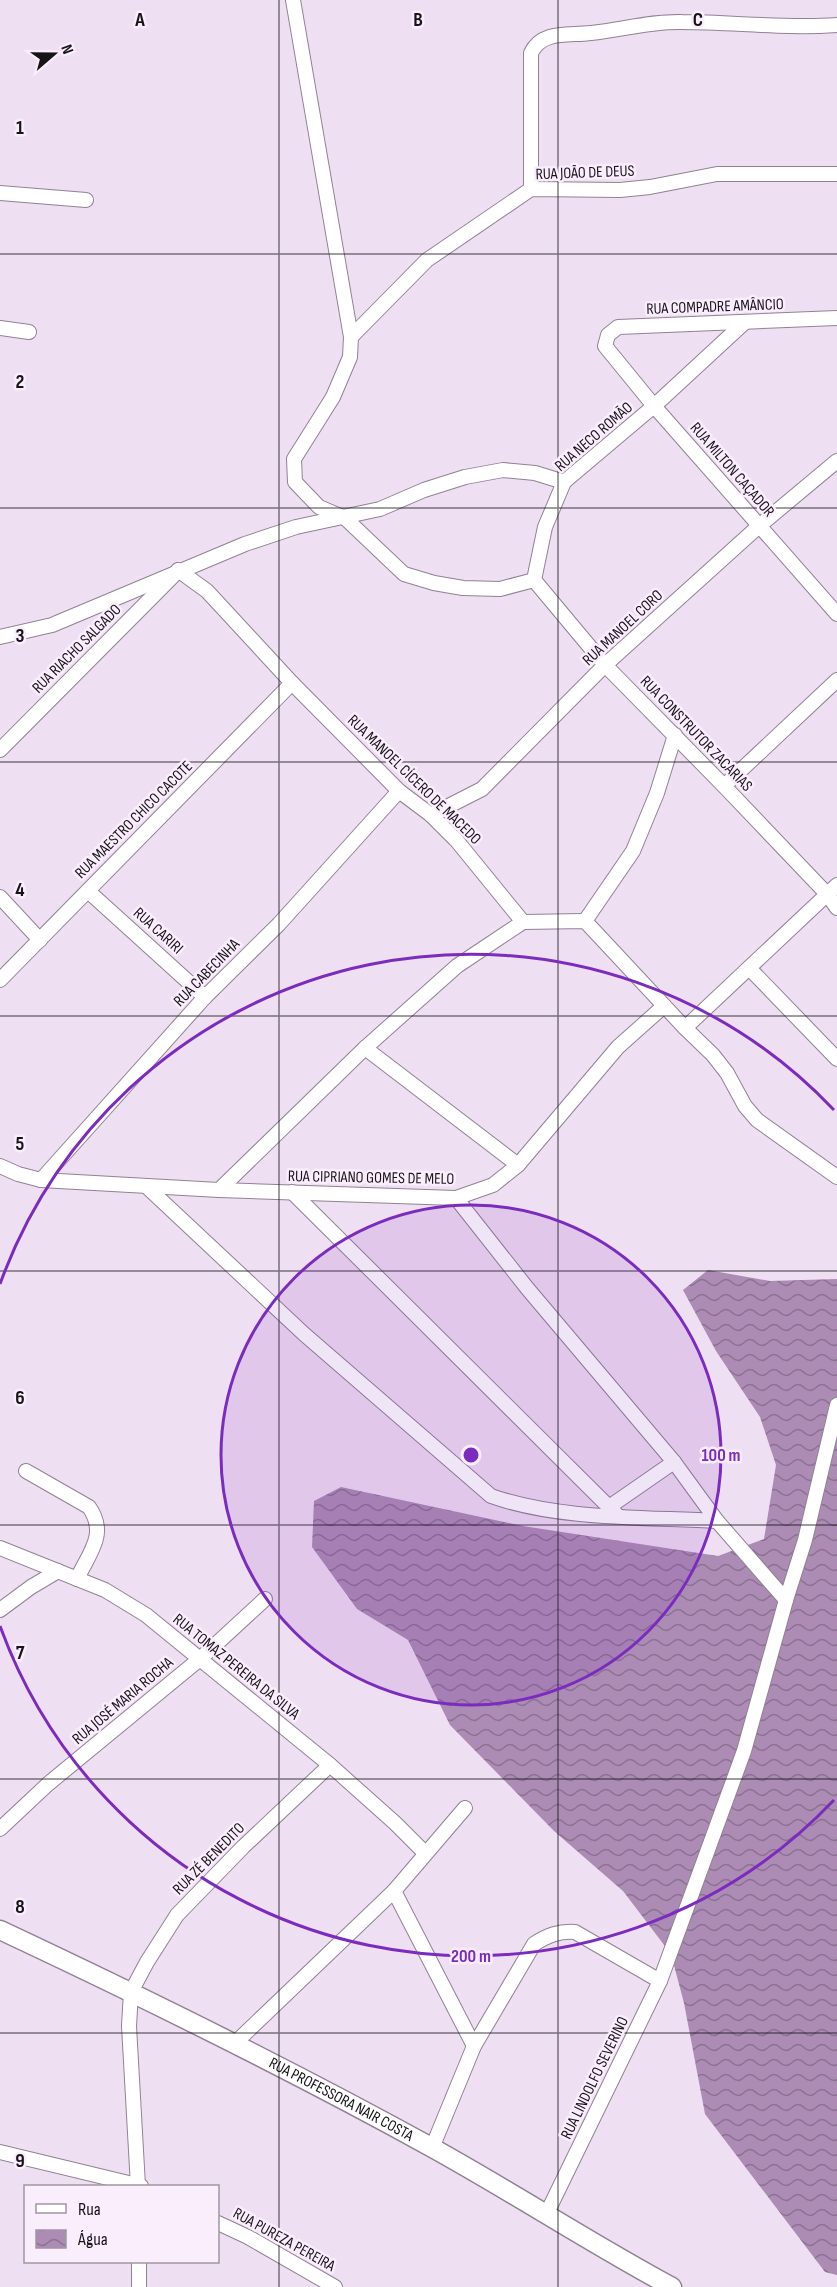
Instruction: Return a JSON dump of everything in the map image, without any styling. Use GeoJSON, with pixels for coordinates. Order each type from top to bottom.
{"type":"FeatureCollection","features":[{"type":"Feature","properties":{"kind":"main road","name":"RUA PROFESSORA NAIR COSTA"},"geometry":{"type":"LineString","coordinates":[[0,1930],[198,2024],[233,2045],[307,2080],[432,2148],[672,2287]]}},
{"type":"Feature","properties":{"kind":"street"},"geometry":{"type":"LineString","coordinates":[[293,0],[351,337],[350,357],[333,397],[294,459],[295,482],[319,507],[345,518],[404,574],[434,584],[464,588],[500,589],[534,580]]}},
{"type":"Feature","properties":{"kind":"street"},"geometry":{"type":"LineString","coordinates":[[531,189],[531,53],[536,42],[546,37],[594,33],[646,23],[681,22],[807,27],[837,25]]}},
{"type":"Feature","properties":{"kind":"street","name":"RUA JOÃO DE DEUS"},"geometry":{"type":"LineString","coordinates":[[351,337],[427,260],[531,189],[620,190],[650,187],[717,174],[837,174]]}},
{"type":"Feature","properties":{"kind":"street"},"geometry":{"type":"LineString","coordinates":[[0,193],[86,200]]}},
{"type":"Feature","properties":{"kind":"street","name":"RUA COMPADRE AMÂNCIO"},"geometry":{"type":"LineString","coordinates":[[605,346],[608,335],[618,327],[837,318]]}},
{"type":"Feature","properties":{"kind":"street","name":"RUA NECO ROMÃO"},"geometry":{"type":"LineString","coordinates":[[534,580],[545,527],[564,482],[654,406],[745,322]]}},
{"type":"Feature","properties":{"kind":"street"},"geometry":{"type":"LineString","coordinates":[[0,328],[29,332]]}},
{"type":"Feature","properties":{"kind":"street","name":"RUA MILTON CAÇADOR"},"geometry":{"type":"LineString","coordinates":[[605,346],[654,406],[837,614]]}},
{"type":"Feature","properties":{"kind":"street","name":"RUA MANOEL CORO"},"geometry":{"type":"LineString","coordinates":[[431,815],[482,789],[605,665],[759,526],[837,461]]}},
{"type":"Feature","properties":{"kind":"street"},"geometry":{"type":"LineString","coordinates":[[0,637],[52,625],[178,570],[296,527],[380,509],[424,490],[465,477],[503,470],[535,473],[564,482]]}},
{"type":"Feature","properties":{"kind":"street","name":"RUA MANOEL CÍCERO DE MACEDO"},"geometry":{"type":"LineString","coordinates":[[178,570],[207,591],[291,683],[399,791],[431,815],[457,841],[523,922]]}},
{"type":"Feature","properties":{"kind":"street","name":"RUA RIACHO SALGADO"},"geometry":{"type":"LineString","coordinates":[[0,750],[178,570]]}},
{"type":"Feature","properties":{"kind":"street","name":"RUA CONSTRUTOR ZACARIAS"},"geometry":{"type":"LineString","coordinates":[[534,580],[605,665],[724,786],[832,890],[837,908]]}},
{"type":"Feature","properties":{"kind":"street"},"geometry":{"type":"LineString","coordinates":[[724,786],[837,680]]}},
{"type":"Feature","properties":{"kind":"street","name":"RUA MAESTRO CHICO CACOTE"},"geometry":{"type":"LineString","coordinates":[[0,980],[291,683]]}},
{"type":"Feature","properties":{"kind":"street"},"geometry":{"type":"LineString","coordinates":[[585,921],[633,851],[657,793],[675,735]]}},
{"type":"Feature","properties":{"kind":"street","name":"RUA CABECINHA"},"geometry":{"type":"LineString","coordinates":[[41,1180],[206,997],[279,924],[399,791]]}},
{"type":"Feature","properties":{"kind":"street"},"geometry":{"type":"LineString","coordinates":[[685,1028],[832,890]]}},
{"type":"Feature","properties":{"kind":"street","name":"RUA CARIRI"},"geometry":{"type":"LineString","coordinates":[[88,891],[206,997]]}},
{"type":"Feature","properties":{"kind":"street"},"geometry":{"type":"LineString","coordinates":[[0,897],[40,940]]}},
{"type":"Feature","properties":{"kind":"street"},"geometry":{"type":"LineString","coordinates":[[219,1190],[365,1048],[457,966],[523,922],[585,921],[713,1055],[727,1073],[745,1106],[757,1120],[837,1177]]}},
{"type":"Feature","properties":{"kind":"street"},"geometry":{"type":"LineString","coordinates":[[748,969],[837,1059]]}},
{"type":"Feature","properties":{"kind":"street","name":"RUA CIPRIANO GOMES DE MELO"},"geometry":{"type":"LineString","coordinates":[[0,1166],[41,1180],[219,1190],[456,1198],[493,1185],[518,1165],[618,1047],[664,1006]]}},
{"type":"Feature","properties":{"kind":"street"},"geometry":{"type":"LineString","coordinates":[[365,1048],[518,1165]]}},
{"type":"Feature","properties":{"kind":"street"},"geometry":{"type":"LineString","coordinates":[[147,1186],[304,1334],[491,1497],[518,1506],[566,1513],[613,1511],[717,1521]]}},
{"type":"Feature","properties":{"kind":"street"},"geometry":{"type":"LineString","coordinates":[[292,1192],[613,1511]]}},
{"type":"Feature","properties":{"kind":"street"},"geometry":{"type":"LineString","coordinates":[[456,1198],[527,1288],[674,1462],[717,1521],[786,1600]]}},
{"type":"Feature","properties":{"kind":"street","name":"RUA LINDOLFO SEVERINO"},"geometry":{"type":"LineString","coordinates":[[546,2215],[660,1981],[744,1751],[805,1540],[837,1405]]}},
{"type":"Feature","properties":{"kind":"street"},"geometry":{"type":"LineString","coordinates":[[613,1511],[674,1462]]}},
{"type":"Feature","properties":{"kind":"street"},"geometry":{"type":"LineString","coordinates":[[26,1471],[89,1506],[96,1516],[98,1534],[77,1579]]}},
{"type":"Feature","properties":{"kind":"street","name":"RUA TOMAZ PEREIRA DA SILVA"},"geometry":{"type":"LineString","coordinates":[[0,1548],[105,1590],[146,1615],[330,1766],[425,1853]]}},
{"type":"Feature","properties":{"kind":"street"},"geometry":{"type":"LineString","coordinates":[[0,1610],[58,1571]]}},
{"type":"Feature","properties":{"kind":"street","name":"RUA JOSÉ MARIA ROCHA"},"geometry":{"type":"LineString","coordinates":[[0,1829],[48,1784],[201,1658],[266,1599]]}},
{"type":"Feature","properties":{"kind":"street","name":"RUA ZÉ BENEDITO"},"geometry":{"type":"LineString","coordinates":[[131,1992],[177,1915],[243,1847],[330,1766]]}},
{"type":"Feature","properties":{"kind":"street"},"geometry":{"type":"LineString","coordinates":[[233,2045],[394,1891],[465,1808]]}},
{"type":"Feature","properties":{"kind":"street"},"geometry":{"type":"LineString","coordinates":[[394,1891],[474,2046]]}},
{"type":"Feature","properties":{"kind":"street"},"geometry":{"type":"LineString","coordinates":[[432,2148],[474,2046],[534,1944],[546,1935],[563,1931],[575,1932],[660,1981]]}},
{"type":"Feature","properties":{"kind":"street"},"geometry":{"type":"LineString","coordinates":[[131,1992],[129,2026],[139,2185]]}},
{"type":"Feature","properties":{"kind":"street"},"geometry":{"type":"LineString","coordinates":[[0,2152],[135,2185]]}},
{"type":"Feature","properties":{"kind":"street","name":"RUA PUREZA PEREIRA"},"geometry":{"type":"LineString","coordinates":[[219,2223],[248,2237],[335,2287]]}},
{"type":"Feature","properties":{"kind":"street"},"geometry":{"type":"LineString","coordinates":[[139,2263],[139,2287]]}},
{"type":"Feature","properties":{"kind":"water"},"geometry":{"type":"Polygon","coordinates":[[[708,1270],[770,1281],[837,1279],[837,2275],[825,2272],[705,2114],[684,2003],[671,1954],[623,1891],[554,1831],[450,1725],[408,1640],[357,1609],[312,1547],[314,1501],[341,1487],[523,1526],[718,1556],[764,1539],[776,1465],[760,1417],[716,1351],[683,1290],[708,1270]]]}}]}
